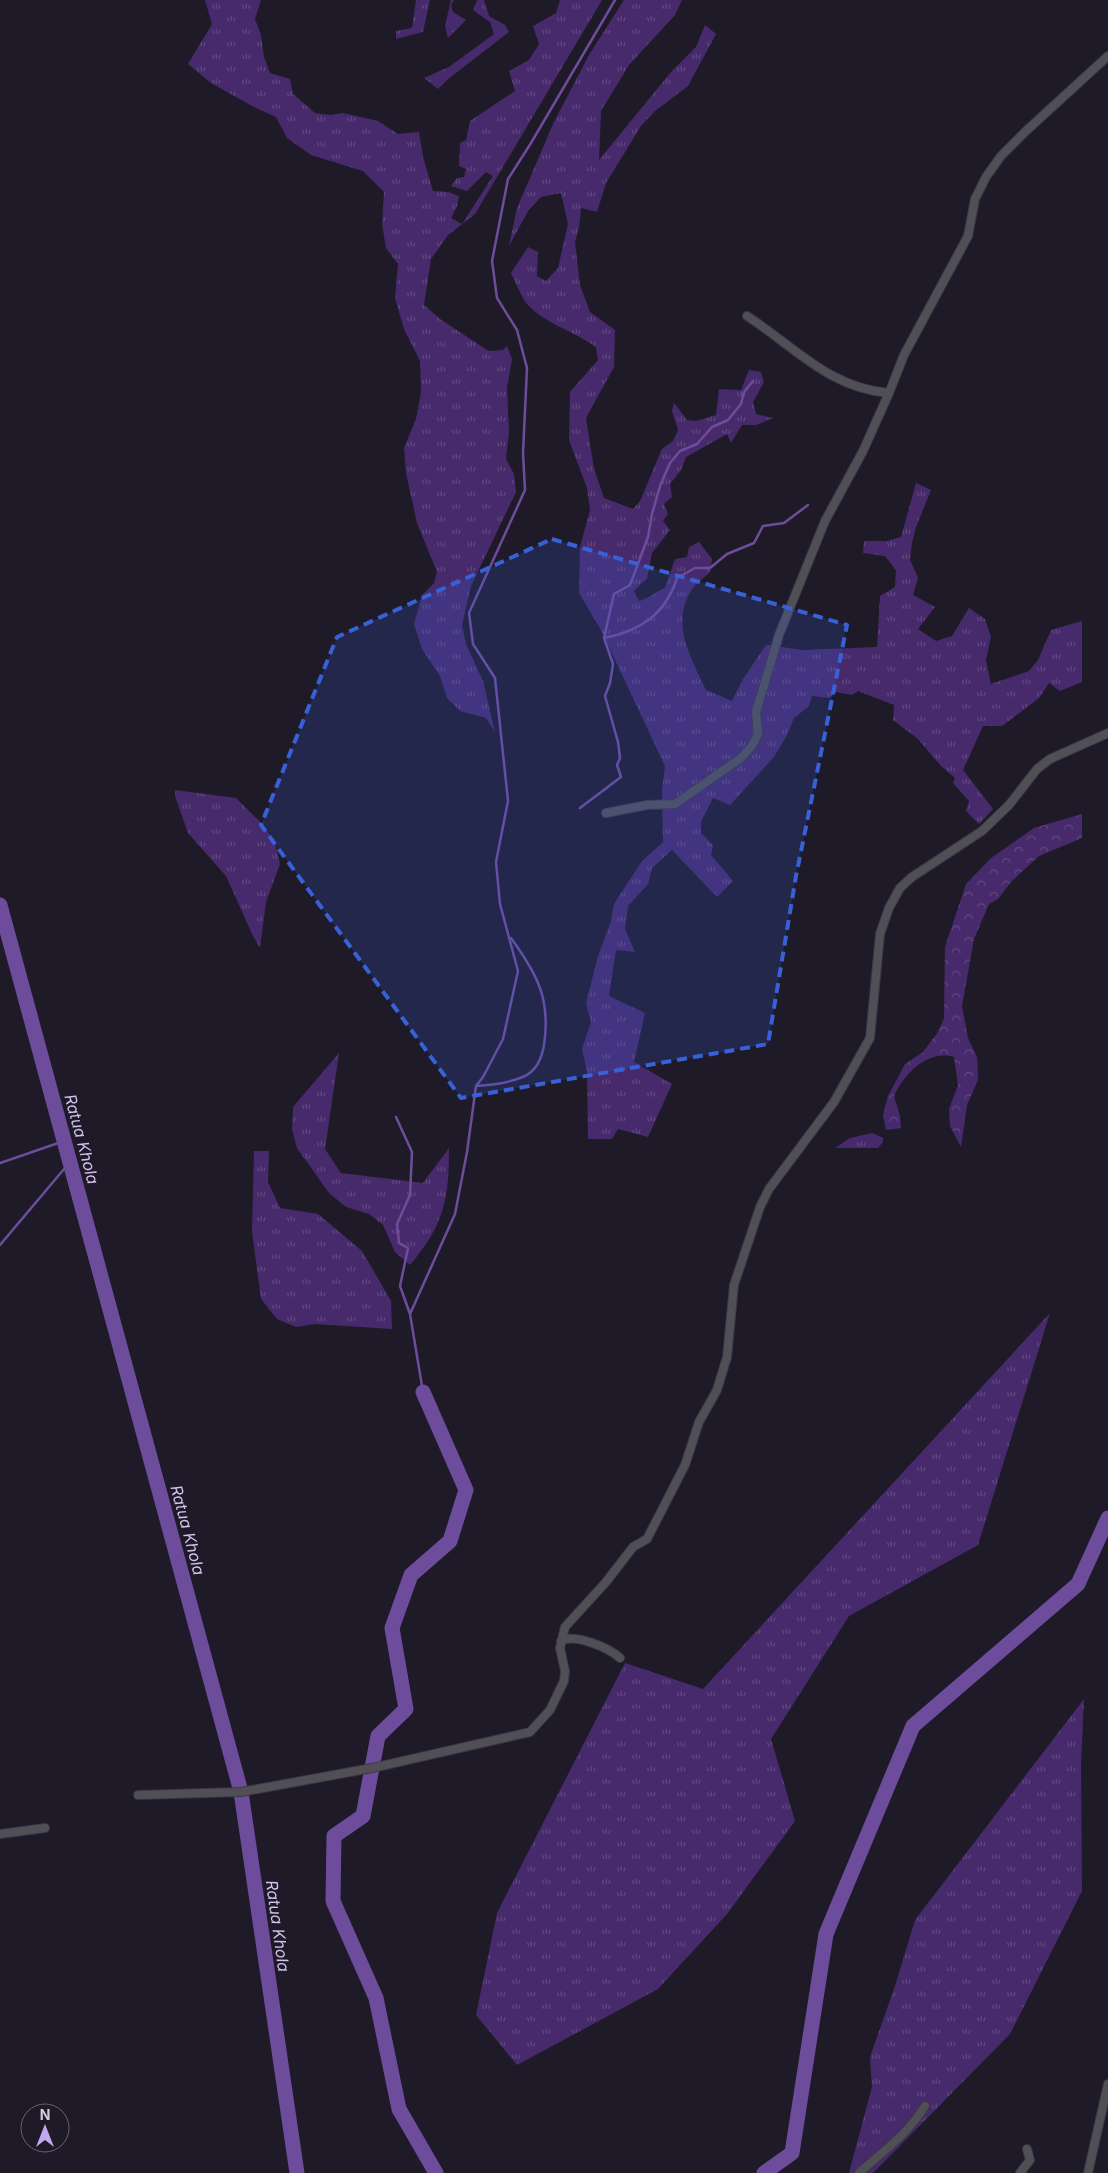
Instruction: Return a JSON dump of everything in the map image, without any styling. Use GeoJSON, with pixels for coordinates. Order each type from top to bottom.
{"type":"FeatureCollection","features":[{"type":"Feature","properties":{"kind":"street"},"geometry":{"type":"LineString","coordinates":[[606,813],[647,806],[675,804],[741,758],[752,746],[758,734],[756,712],[782,626],[825,521],[863,451],[904,355],[931,308],[968,236],[972,224],[970,217],[975,199],[986,177],[1000,156],[1049,108],[1108,56]]}},
{"type":"Feature","properties":{"kind":"street"},"geometry":{"type":"LineString","coordinates":[[747,316],[836,379],[873,392],[889,393]]}},
{"type":"Feature","properties":{"kind":"street"},"geometry":{"type":"LineString","coordinates":[[138,1795],[241,1792],[372,1768],[530,1732],[550,1710],[562,1686],[565,1671],[560,1653],[560,1641],[564,1627],[606,1582],[633,1547],[647,1539],[678,1479],[699,1422],[717,1390],[727,1357],[734,1285],[760,1207],[769,1189],[834,1102],[870,1038],[880,934],[889,908],[900,888],[912,877],[982,831],[1009,806],[1037,769],[1050,759],[1108,733]]}},
{"type":"Feature","properties":{"kind":"street"},"geometry":{"type":"LineString","coordinates":[[560,1641],[567,1638],[580,1639],[602,1649],[612,1651],[620,1658]]}},
{"type":"Feature","properties":{"kind":"street"},"geometry":{"type":"LineString","coordinates":[[0,1834],[45,1828]]}},
{"type":"Feature","properties":{"kind":"street"},"geometry":{"type":"LineString","coordinates":[[1088,2173],[1108,2084]]}},
{"type":"Feature","properties":{"kind":"street"},"geometry":{"type":"LineString","coordinates":[[859,2173],[904,2134],[919,2117],[925,2106]]}},
{"type":"Feature","properties":{"kind":"street"},"geometry":{"type":"LineString","coordinates":[[1020,2173],[1030,2160],[1027,2149]]}},
{"type":"Feature","properties":{"kind":"highlighted area"},"geometry":{"type":"Polygon","coordinates":[[[552,539],[847,625],[796,876],[768,1044],[461,1098],[261,825],[337,637],[552,539]]]}},
{"type":"Feature","properties":{"kind":"green space"},"geometry":{"type":"Polygon","coordinates":[[[205,0],[261,0],[255,19],[270,73],[290,79],[293,94],[315,113],[331,115],[343,113],[378,121],[398,134],[419,132],[423,157],[433,191],[448,192],[459,196],[457,206],[451,218],[462,224],[493,176],[486,172],[467,191],[451,186],[457,178],[464,177],[466,169],[459,166],[460,143],[466,140],[470,121],[515,91],[509,71],[529,60],[539,44],[533,26],[556,13],[560,0],[602,0],[475,214],[448,235],[431,259],[424,305],[440,319],[489,351],[503,350],[507,346],[512,359],[507,388],[509,432],[506,459],[514,474],[516,492],[471,586],[462,625],[466,644],[483,681],[495,732],[486,718],[460,711],[447,698],[440,676],[422,649],[414,624],[422,595],[434,583],[437,572],[417,523],[406,473],[404,448],[416,419],[421,392],[420,361],[404,329],[395,298],[398,264],[386,248],[382,224],[384,192],[363,171],[311,155],[287,138],[276,117],[211,83],[188,64],[212,24],[205,0]]]}},
{"type":"Feature","properties":{"kind":"green space"},"geometry":{"type":"Polygon","coordinates":[[[416,0],[430,0],[423,32],[396,39],[396,31],[412,28],[416,0]]]}},
{"type":"Feature","properties":{"kind":"green space"},"geometry":{"type":"Polygon","coordinates":[[[451,0],[454,0],[451,5],[453,12],[466,20],[448,38],[445,26],[451,0]]]}},
{"type":"Feature","properties":{"kind":"green space"},"geometry":{"type":"Polygon","coordinates":[[[477,0],[484,0],[489,16],[505,25],[509,32],[448,79],[438,89],[424,78],[449,67],[494,34],[490,22],[473,10],[477,0]]]}},
{"type":"Feature","properties":{"kind":"green space"},"geometry":{"type":"Polygon","coordinates":[[[624,0],[682,0],[675,15],[629,65],[601,111],[599,160],[671,72],[696,47],[705,25],[716,34],[688,86],[655,111],[641,126],[606,183],[597,212],[581,208],[579,228],[575,242],[580,285],[590,312],[615,330],[614,367],[586,418],[594,469],[604,498],[633,509],[640,501],[662,449],[673,441],[678,430],[672,411],[674,403],[687,420],[696,421],[716,415],[719,389],[741,390],[749,370],[761,372],[764,382],[753,402],[756,414],[773,418],[756,425],[742,425],[731,443],[727,434],[686,457],[681,470],[670,484],[672,497],[664,504],[668,514],[663,521],[670,530],[652,553],[647,578],[634,591],[639,601],[665,588],[675,559],[687,557],[689,547],[699,542],[712,559],[710,572],[695,586],[686,601],[683,613],[685,639],[694,665],[706,690],[732,701],[743,679],[766,645],[803,650],[877,647],[880,596],[895,587],[896,570],[885,556],[863,553],[864,541],[887,541],[901,537],[916,483],[931,490],[916,527],[912,543],[910,560],[918,578],[913,595],[935,607],[918,629],[936,641],[952,636],[969,608],[985,619],[991,637],[986,660],[991,684],[1029,671],[1038,660],[1051,630],[1082,621],[1082,682],[1060,691],[1049,683],[1039,698],[1002,726],[983,726],[963,770],[993,809],[979,824],[966,811],[969,801],[953,783],[955,778],[941,766],[918,739],[893,720],[894,705],[858,691],[852,695],[836,692],[829,698],[812,696],[809,706],[794,718],[786,737],[774,757],[730,805],[713,798],[701,822],[701,833],[713,845],[711,855],[733,881],[717,897],[672,850],[652,868],[648,884],[628,906],[625,929],[635,952],[616,950],[609,996],[645,1013],[634,1062],[672,1084],[648,1137],[618,1129],[612,1139],[588,1139],[587,1072],[582,1049],[591,1022],[586,1003],[598,956],[610,924],[614,904],[642,861],[663,842],[662,789],[665,766],[601,630],[579,593],[580,547],[590,510],[587,488],[569,440],[570,392],[598,360],[596,347],[534,311],[520,293],[511,273],[528,247],[538,252],[537,276],[546,281],[558,268],[568,224],[561,193],[541,197],[528,211],[509,246],[517,208],[554,122],[589,55],[624,0]]]}},
{"type":"Feature","properties":{"kind":"green space"},"geometry":{"type":"Polygon","coordinates":[[[175,790],[236,798],[262,824],[275,843],[280,864],[266,902],[260,948],[226,876],[188,833],[175,796],[175,790]]]}},
{"type":"Feature","properties":{"kind":"green space"},"geometry":{"type":"Polygon","coordinates":[[[1082,814],[1082,838],[1039,856],[1011,882],[998,899],[989,904],[974,939],[962,1006],[968,1038],[977,1057],[978,1080],[967,1105],[961,1147],[950,1126],[949,1109],[958,1085],[954,1057],[944,1055],[926,1060],[911,1072],[894,1096],[900,1116],[901,1128],[886,1130],[883,1115],[888,1096],[905,1064],[923,1052],[938,1032],[944,1018],[945,947],[966,884],[991,858],[1034,828],[1082,814]]]}},
{"type":"Feature","properties":{"kind":"green space"},"geometry":{"type":"Polygon","coordinates":[[[339,1053],[325,1149],[341,1173],[423,1183],[449,1148],[448,1182],[442,1211],[430,1237],[410,1265],[395,1252],[383,1225],[369,1214],[346,1207],[329,1193],[297,1148],[292,1129],[293,1107],[339,1053]]]}},
{"type":"Feature","properties":{"kind":"green space"},"geometry":{"type":"Polygon","coordinates":[[[872,1133],[883,1138],[883,1142],[878,1148],[835,1148],[850,1138],[872,1133]]]}},
{"type":"Feature","properties":{"kind":"green space"},"geometry":{"type":"Polygon","coordinates":[[[254,1151],[269,1151],[268,1182],[280,1208],[318,1214],[362,1251],[391,1301],[392,1329],[315,1324],[296,1327],[277,1319],[261,1299],[252,1232],[254,1151]]]}},
{"type":"Feature","properties":{"kind":"green space"},"geometry":{"type":"Polygon","coordinates":[[[1050,1313],[978,1545],[849,1616],[771,1739],[795,1821],[727,1914],[658,1989],[517,2065],[476,2015],[497,1913],[625,1663],[703,1689],[1050,1313]]]}},
{"type":"Feature","properties":{"kind":"green space"},"geometry":{"type":"Polygon","coordinates":[[[1084,1699],[1081,1764],[1082,1891],[1010,2034],[873,2173],[849,2173],[872,2087],[870,2057],[895,1986],[915,1920],[1084,1699]]]}},
{"type":"Feature","properties":{"kind":"waterway"},"geometry":{"type":"LineString","coordinates":[[423,1392],[410,1314],[455,1214],[467,1152],[476,1086],[483,1077],[503,1039],[518,971],[500,904],[496,862],[508,801],[495,678],[473,644],[469,613],[525,490],[523,453],[527,368],[517,330],[497,298],[492,261],[508,179],[615,0]]}},
{"type":"Feature","properties":{"kind":"waterway"},"geometry":{"type":"LineString","coordinates":[[580,808],[621,777],[617,765],[620,758],[618,742],[605,696],[610,683],[613,664],[604,638],[614,594],[630,585],[648,537],[660,486],[670,463],[680,451],[697,444],[712,427],[728,420],[741,404],[744,392],[753,381]]}},
{"type":"Feature","properties":{"kind":"waterway"},"geometry":{"type":"LineString","coordinates":[[604,638],[629,631],[650,619],[666,602],[677,578],[695,568],[710,568],[727,554],[754,543],[763,526],[784,523],[808,505]]}},
{"type":"Feature","properties":{"kind":"waterway","name":"Ratua Khola"},"geometry":{"type":"LineString","coordinates":[[0,905],[241,1792],[297,2173]]}},
{"type":"Feature","properties":{"kind":"waterway"},"geometry":{"type":"LineString","coordinates":[[476,1086],[507,1082],[525,1076],[536,1067],[543,1050],[546,1029],[540,988],[528,963],[511,938]]}},
{"type":"Feature","properties":{"kind":"waterway"},"geometry":{"type":"LineString","coordinates":[[396,1117],[412,1152],[410,1195],[397,1224],[399,1243],[408,1248],[400,1286],[410,1314]]}},
{"type":"Feature","properties":{"kind":"waterway"},"geometry":{"type":"LineString","coordinates":[[0,1163],[64,1141]]}},
{"type":"Feature","properties":{"kind":"waterway"},"geometry":{"type":"LineString","coordinates":[[0,1245],[70,1162]]}},
{"type":"Feature","properties":{"kind":"waterway"},"geometry":{"type":"LineString","coordinates":[[423,1392],[466,1490],[450,1541],[411,1575],[392,1628],[406,1709],[378,1736],[363,1816],[334,1836],[333,1901],[376,1998],[399,2109],[436,2173]]}},
{"type":"Feature","properties":{"kind":"waterway"},"geometry":{"type":"LineString","coordinates":[[764,2173],[792,2153],[826,1934],[913,1726],[1078,1584],[1108,1518]]}}]}
